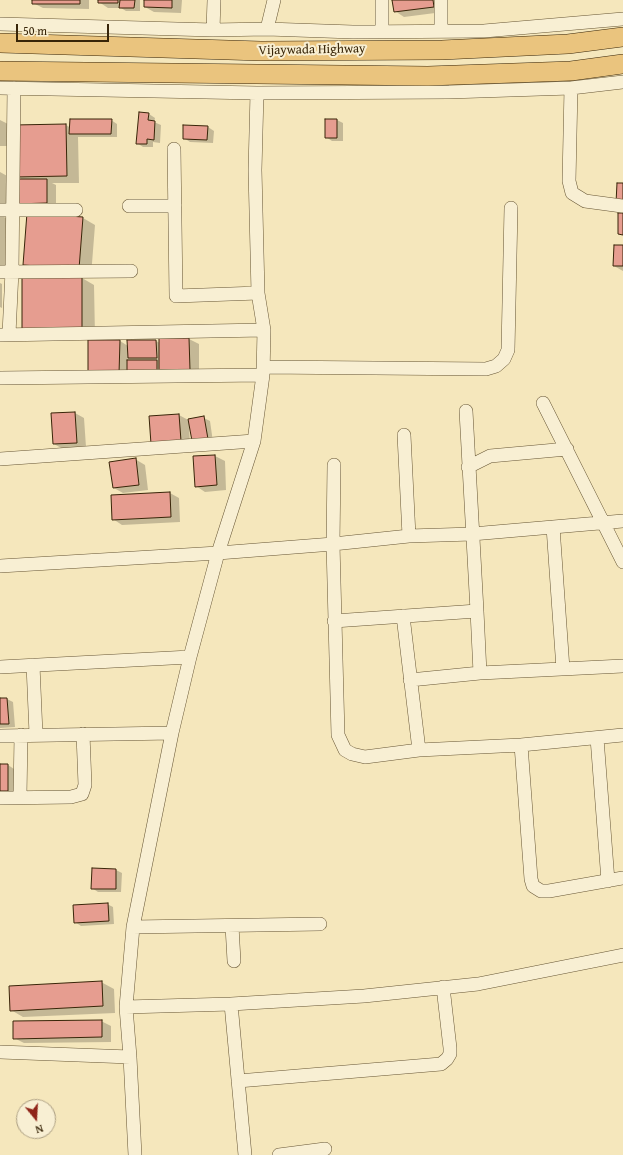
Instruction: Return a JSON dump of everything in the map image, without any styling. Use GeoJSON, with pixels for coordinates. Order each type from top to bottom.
{"type":"FeatureCollection","features":[{"type":"Feature","properties":{"kind":"highway","name":"Vijaywada Highway"},"geometry":{"type":"LineString","coordinates":[[0,43],[261,51],[442,50],[568,44],[623,37]]}},
{"type":"Feature","properties":{"kind":"highway","name":"Vijaywada Highway"},"geometry":{"type":"LineString","coordinates":[[0,71],[428,76],[571,71],[623,64]]}},
{"type":"Feature","properties":{"kind":"street"},"geometry":{"type":"LineString","coordinates":[[213,30],[214,0]]}},
{"type":"Feature","properties":{"kind":"street"},"geometry":{"type":"LineString","coordinates":[[267,29],[274,0]]}},
{"type":"Feature","properties":{"kind":"street"},"geometry":{"type":"LineString","coordinates":[[382,0],[382,32]]}},
{"type":"Feature","properties":{"kind":"street"},"geometry":{"type":"LineString","coordinates":[[441,0],[441,31]]}},
{"type":"Feature","properties":{"kind":"street"},"geometry":{"type":"LineString","coordinates":[[0,24],[213,30],[267,29],[382,32],[484,30],[623,19]]}},
{"type":"Feature","properties":{"kind":"street"},"geometry":{"type":"LineString","coordinates":[[0,88],[257,93],[449,92],[571,88],[623,82]]}},
{"type":"Feature","properties":{"kind":"street"},"geometry":{"type":"LineString","coordinates":[[14,88],[6,210],[4,334],[264,330]]}},
{"type":"Feature","properties":{"kind":"street"},"geometry":{"type":"LineString","coordinates":[[571,88],[569,181],[572,193],[585,201],[622,206]]}},
{"type":"Feature","properties":{"kind":"street"},"geometry":{"type":"LineString","coordinates":[[135,1155],[126,1007],[133,927],[172,733],[190,657],[218,553],[254,441],[263,371],[264,330],[258,293],[255,170],[257,93]]}},
{"type":"Feature","properties":{"kind":"street"},"geometry":{"type":"LineString","coordinates":[[174,149],[176,296],[258,293]]}},
{"type":"Feature","properties":{"kind":"street"},"geometry":{"type":"LineString","coordinates":[[129,206],[175,206]]}},
{"type":"Feature","properties":{"kind":"street"},"geometry":{"type":"LineString","coordinates":[[0,378],[263,371],[486,369],[496,366],[504,359],[508,350],[511,208]]}},
{"type":"Feature","properties":{"kind":"street"},"geometry":{"type":"LineString","coordinates":[[6,210],[76,210]]}},
{"type":"Feature","properties":{"kind":"street"},"geometry":{"type":"LineString","coordinates":[[6,271],[131,271]]}},
{"type":"Feature","properties":{"kind":"street"},"geometry":{"type":"LineString","coordinates":[[543,403],[623,562]]}},
{"type":"Feature","properties":{"kind":"street"},"geometry":{"type":"LineString","coordinates":[[466,411],[480,673]]}},
{"type":"Feature","properties":{"kind":"street"},"geometry":{"type":"LineString","coordinates":[[404,436],[409,536]]}},
{"type":"Feature","properties":{"kind":"street"},"geometry":{"type":"LineString","coordinates":[[0,459],[254,441]]}},
{"type":"Feature","properties":{"kind":"street"},"geometry":{"type":"LineString","coordinates":[[468,467],[490,456],[567,449]]}},
{"type":"Feature","properties":{"kind":"street"},"geometry":{"type":"LineString","coordinates":[[334,465],[334,621],[338,735],[345,750],[352,754],[365,756],[418,750],[521,745],[623,736]]}},
{"type":"Feature","properties":{"kind":"street"},"geometry":{"type":"LineString","coordinates":[[0,566],[218,553],[333,544],[409,536],[472,534],[604,522],[623,522]]}},
{"type":"Feature","properties":{"kind":"street"},"geometry":{"type":"LineString","coordinates":[[553,527],[563,669]]}},
{"type":"Feature","properties":{"kind":"street"},"geometry":{"type":"LineString","coordinates":[[334,621],[477,611]]}},
{"type":"Feature","properties":{"kind":"street"},"geometry":{"type":"LineString","coordinates":[[403,616],[418,750]]}},
{"type":"Feature","properties":{"kind":"street"},"geometry":{"type":"LineString","coordinates":[[0,666],[190,657]]}},
{"type":"Feature","properties":{"kind":"street"},"geometry":{"type":"LineString","coordinates":[[33,665],[36,734]]}},
{"type":"Feature","properties":{"kind":"street"},"geometry":{"type":"LineString","coordinates":[[410,680],[480,673],[623,666]]}},
{"type":"Feature","properties":{"kind":"street"},"geometry":{"type":"LineString","coordinates":[[0,736],[36,734],[172,733]]}},
{"type":"Feature","properties":{"kind":"street"},"geometry":{"type":"LineString","coordinates":[[0,798],[71,797],[82,794],[85,785],[83,734]]}},
{"type":"Feature","properties":{"kind":"street"},"geometry":{"type":"LineString","coordinates":[[20,797],[21,735]]}},
{"type":"Feature","properties":{"kind":"street"},"geometry":{"type":"LineString","coordinates":[[597,738],[608,881]]}},
{"type":"Feature","properties":{"kind":"street"},"geometry":{"type":"LineString","coordinates":[[521,745],[531,879],[533,886],[541,891],[623,878]]}},
{"type":"Feature","properties":{"kind":"street"},"geometry":{"type":"LineString","coordinates":[[133,927],[320,924]]}},
{"type":"Feature","properties":{"kind":"street"},"geometry":{"type":"LineString","coordinates":[[232,926],[234,961]]}},
{"type":"Feature","properties":{"kind":"street"},"geometry":{"type":"LineString","coordinates":[[126,1007],[231,1004],[364,996],[478,984],[623,955]]}},
{"type":"Feature","properties":{"kind":"street"},"geometry":{"type":"LineString","coordinates":[[238,1081],[441,1064],[450,1054],[443,987]]}},
{"type":"Feature","properties":{"kind":"street"},"geometry":{"type":"LineString","coordinates":[[231,1004],[245,1155]]}},
{"type":"Feature","properties":{"kind":"street"},"geometry":{"type":"LineString","coordinates":[[0,1052],[130,1057]]}},
{"type":"Feature","properties":{"kind":"street"},"geometry":{"type":"LineString","coordinates":[[279,1155],[325,1149]]}},
{"type":"Feature","properties":{"kind":"building"},"geometry":{"type":"Polygon","coordinates":[[[32,0],[80,0],[80,4],[32,4],[32,0]]]}},
{"type":"Feature","properties":{"kind":"building"},"geometry":{"type":"Polygon","coordinates":[[[98,0],[118,0],[118,3],[98,3],[98,0]]]}},
{"type":"Feature","properties":{"kind":"building"},"geometry":{"type":"Polygon","coordinates":[[[120,0],[135,0],[134,8],[119,8],[120,0]]]}},
{"type":"Feature","properties":{"kind":"building"},"geometry":{"type":"Polygon","coordinates":[[[144,0],[172,0],[172,8],[144,7],[144,0]]]}},
{"type":"Feature","properties":{"kind":"building"},"geometry":{"type":"Polygon","coordinates":[[[392,0],[433,0],[434,7],[394,12],[392,0]]]}},
{"type":"Feature","properties":{"kind":"building"},"geometry":{"type":"Polygon","coordinates":[[[139,112],[149,113],[148,120],[155,121],[154,140],[147,139],[147,144],[136,144],[139,112]]]}},
{"type":"Feature","properties":{"kind":"building"},"geometry":{"type":"Polygon","coordinates":[[[70,119],[112,119],[111,134],[69,134],[70,119]]]}},
{"type":"Feature","properties":{"kind":"building"},"geometry":{"type":"Polygon","coordinates":[[[325,119],[337,119],[337,138],[325,138],[325,119]]]}},
{"type":"Feature","properties":{"kind":"building"},"geometry":{"type":"Polygon","coordinates":[[[66,124],[67,176],[15,177],[14,125],[66,124]]]}},
{"type":"Feature","properties":{"kind":"building"},"geometry":{"type":"Polygon","coordinates":[[[183,125],[208,126],[207,140],[183,139],[183,125]]]}},
{"type":"Feature","properties":{"kind":"building"},"geometry":{"type":"Polygon","coordinates":[[[16,179],[47,179],[47,203],[16,204],[16,179]]]}},
{"type":"Feature","properties":{"kind":"building"},"geometry":{"type":"Polygon","coordinates":[[[617,183],[623,183],[623,203],[616,203],[617,183]]]}},
{"type":"Feature","properties":{"kind":"building"},"geometry":{"type":"Polygon","coordinates":[[[27,213],[83,217],[79,269],[23,265],[27,213]]]}},
{"type":"Feature","properties":{"kind":"building"},"geometry":{"type":"Polygon","coordinates":[[[618,213],[623,213],[623,235],[618,234],[618,213]]]}},
{"type":"Feature","properties":{"kind":"building"},"geometry":{"type":"Polygon","coordinates":[[[614,245],[623,245],[623,266],[613,266],[614,245]]]}},
{"type":"Feature","properties":{"kind":"building"},"geometry":{"type":"Polygon","coordinates":[[[22,277],[82,277],[82,329],[22,330],[22,277]]]}},
{"type":"Feature","properties":{"kind":"building"},"geometry":{"type":"Polygon","coordinates":[[[159,338],[189,338],[190,370],[159,370],[159,338]]]}},
{"type":"Feature","properties":{"kind":"building"},"geometry":{"type":"Polygon","coordinates":[[[88,340],[120,340],[119,374],[88,373],[88,340]]]}},
{"type":"Feature","properties":{"kind":"building"},"geometry":{"type":"Polygon","coordinates":[[[127,340],[156,340],[157,358],[128,358],[127,340]]]}},
{"type":"Feature","properties":{"kind":"building"},"geometry":{"type":"Polygon","coordinates":[[[127,360],[157,360],[157,371],[127,371],[127,360]]]}},
{"type":"Feature","properties":{"kind":"building"},"geometry":{"type":"Polygon","coordinates":[[[75,412],[77,443],[53,444],[51,413],[75,412]]]}},
{"type":"Feature","properties":{"kind":"building"},"geometry":{"type":"Polygon","coordinates":[[[179,414],[181,441],[151,444],[149,416],[179,414]]]}},
{"type":"Feature","properties":{"kind":"building"},"geometry":{"type":"Polygon","coordinates":[[[204,416],[208,439],[192,441],[188,419],[204,416]]]}},
{"type":"Feature","properties":{"kind":"building"},"geometry":{"type":"Polygon","coordinates":[[[215,455],[217,485],[195,487],[193,456],[215,455]]]}},
{"type":"Feature","properties":{"kind":"building"},"geometry":{"type":"Polygon","coordinates":[[[136,458],[139,485],[113,488],[109,462],[136,458]]]}},
{"type":"Feature","properties":{"kind":"building"},"geometry":{"type":"Polygon","coordinates":[[[170,492],[171,517],[112,520],[111,495],[170,492]]]}},
{"type":"Feature","properties":{"kind":"building"},"geometry":{"type":"Polygon","coordinates":[[[0,698],[7,698],[9,724],[0,724],[0,698]]]}},
{"type":"Feature","properties":{"kind":"building"},"geometry":{"type":"Polygon","coordinates":[[[0,764],[8,764],[8,791],[0,791],[0,764]]]}},
{"type":"Feature","properties":{"kind":"building"},"geometry":{"type":"Polygon","coordinates":[[[92,868],[116,869],[116,889],[91,889],[92,868]]]}},
{"type":"Feature","properties":{"kind":"building"},"geometry":{"type":"Polygon","coordinates":[[[108,903],[109,921],[74,923],[73,905],[108,903]]]}},
{"type":"Feature","properties":{"kind":"building"},"geometry":{"type":"Polygon","coordinates":[[[102,981],[103,1006],[10,1011],[9,986],[102,981]]]}},
{"type":"Feature","properties":{"kind":"building"},"geometry":{"type":"Polygon","coordinates":[[[102,1020],[102,1037],[13,1039],[13,1021],[102,1020]]]}}]}
